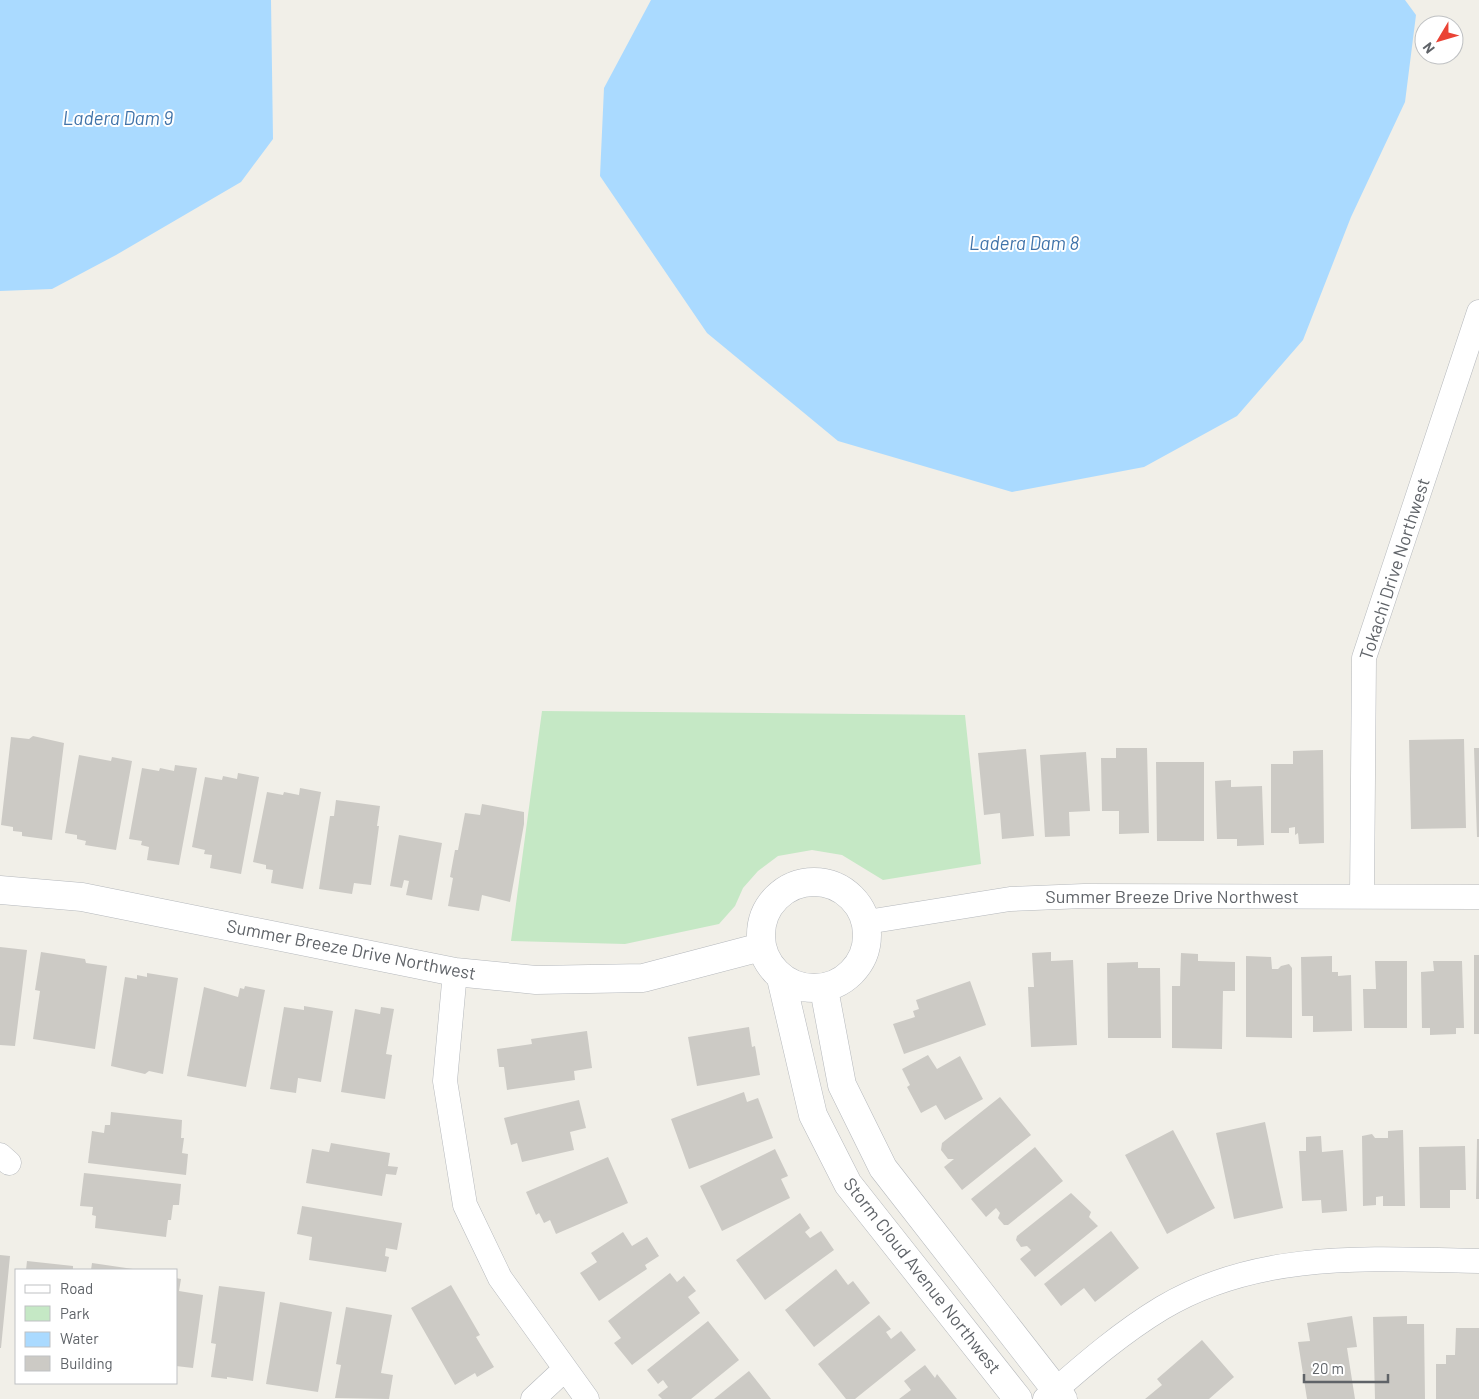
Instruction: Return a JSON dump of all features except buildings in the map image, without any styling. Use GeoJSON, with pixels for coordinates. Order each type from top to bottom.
{"type":"FeatureCollection","features":[{"type":"Feature","properties":{"kind":"street","name":"Tokachi Drive Northwest"},"geometry":{"type":"LineString","coordinates":[[1362,896],[1364,658],[1479,312]]}},
{"type":"Feature","properties":{"kind":"street"},"geometry":{"type":"LineString","coordinates":[[804,882],[821,882],[840,888],[858,903],[866,922],[867,944],[863,958],[852,974],[837,984],[824,989],[800,987],[781,978],[768,963],[761,947],[762,919],[770,903],[783,891],[804,882]]}},
{"type":"Feature","properties":{"kind":"street","name":"Summer Breeze Drive Northwest"},"geometry":{"type":"LineString","coordinates":[[0,890],[82,896],[455,972],[536,980],[642,978],[761,947]]}},
{"type":"Feature","properties":{"kind":"street","name":"Summer Breeze Drive Northwest"},"geometry":{"type":"LineString","coordinates":[[866,922],[1010,899],[1084,896],[1479,897]]}},
{"type":"Feature","properties":{"kind":"street"},"geometry":{"type":"LineString","coordinates":[[455,972],[445,1081],[465,1205],[500,1278],[564,1370],[587,1399]]}},
{"type":"Feature","properties":{"kind":"street","name":"Storm Cloud Avenue Northwest"},"geometry":{"type":"LineString","coordinates":[[781,978],[813,1115],[848,1184],[1018,1399]]}},
{"type":"Feature","properties":{"kind":"street","name":"Storm Cloud Avenue Northwest"},"geometry":{"type":"LineString","coordinates":[[824,989],[842,1085],[883,1168],[1054,1396]]}},
{"type":"Feature","properties":{"kind":"street"},"geometry":{"type":"LineString","coordinates":[[1054,1396],[1121,1334],[1164,1307],[1223,1280],[1268,1268],[1343,1258],[1479,1261]]}},
{"type":"Feature","properties":{"kind":"street"},"geometry":{"type":"LineString","coordinates":[[533,1399],[564,1370]]}},
{"type":"Feature","properties":{"kind":"green space"},"geometry":{"type":"Polygon","coordinates":[[[542,711],[965,715],[981,864],[883,880],[842,855],[812,850],[778,856],[758,871],[743,888],[735,906],[719,924],[625,944],[511,941],[542,711]]]}},
{"type":"Feature","properties":{"kind":"water","name":"Ladera Dam 9"},"geometry":{"type":"Polygon","coordinates":[[[0,0],[271,0],[273,139],[241,182],[116,255],[52,289],[0,291],[0,0]]]}},
{"type":"Feature","properties":{"kind":"water","name":"Ladera Dam 8"},"geometry":{"type":"Polygon","coordinates":[[[651,0],[1405,0],[1416,15],[1414,15],[1414,31],[1405,102],[1351,217],[1303,340],[1237,416],[1144,467],[1012,492],[838,441],[707,333],[600,176],[604,88],[651,0]]]}}]}
